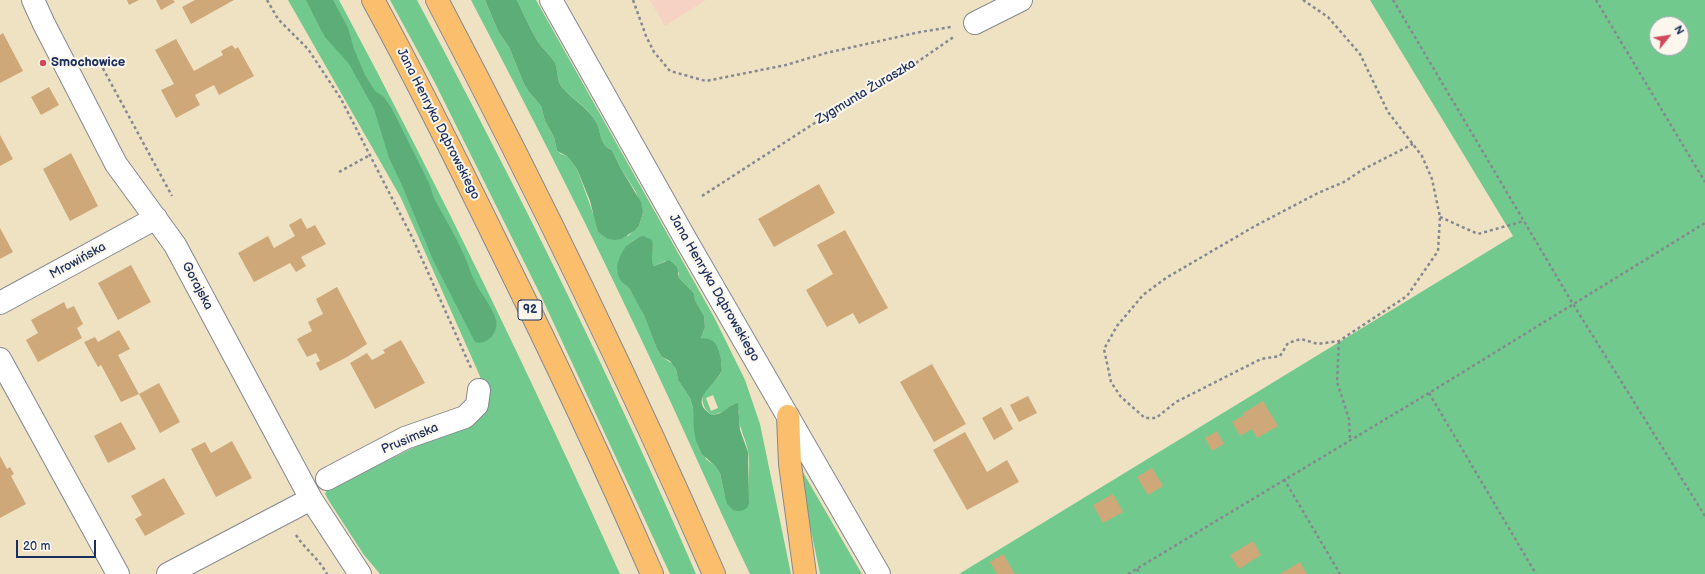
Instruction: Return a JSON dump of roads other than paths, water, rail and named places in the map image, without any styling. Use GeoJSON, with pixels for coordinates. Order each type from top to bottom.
{"type":"FeatureCollection","features":[{"type":"Feature","properties":{"kind":"main road","name":"Jana Henryka Dąbrowskiego"},"geometry":{"type":"LineString","coordinates":[[373,0],[450,146],[574,400],[652,574]]}},
{"type":"Feature","properties":{"kind":"main road"},"geometry":{"type":"LineString","coordinates":[[437,0],[521,161],[594,309],[667,467],[714,574]]}},
{"type":"Feature","properties":{"kind":"main road"},"geometry":{"type":"LineString","coordinates":[[788,416],[790,464],[805,574]]}},
{"type":"Feature","properties":{"kind":"street","name":"Gorajska"},"geometry":{"type":"LineString","coordinates":[[33,0],[116,164],[175,245],[311,499],[360,574]]}},
{"type":"Feature","properties":{"kind":"street","name":"Jana Henryka Dąbrowskiego"},"geometry":{"type":"LineString","coordinates":[[551,0],[879,574]]}},
{"type":"Feature","properties":{"kind":"street"},"geometry":{"type":"LineString","coordinates":[[975,22],[1021,0]]}},
{"type":"Feature","properties":{"kind":"street","name":"Mrowińska"},"geometry":{"type":"LineString","coordinates":[[0,303],[156,218]]}},
{"type":"Feature","properties":{"kind":"street"},"geometry":{"type":"LineString","coordinates":[[0,359],[118,574]]}},
{"type":"Feature","properties":{"kind":"street","name":"Prusimska"},"geometry":{"type":"LineString","coordinates":[[327,478],[406,438],[465,417],[477,405],[479,390]]}},
{"type":"Feature","properties":{"kind":"street"},"geometry":{"type":"LineString","coordinates":[[168,574],[311,499]]}},
{"type":"Feature","properties":{"kind":"place","name":"Smochowice"},"geometry":{"type":"Point","coordinates":[43,63]}}]}
